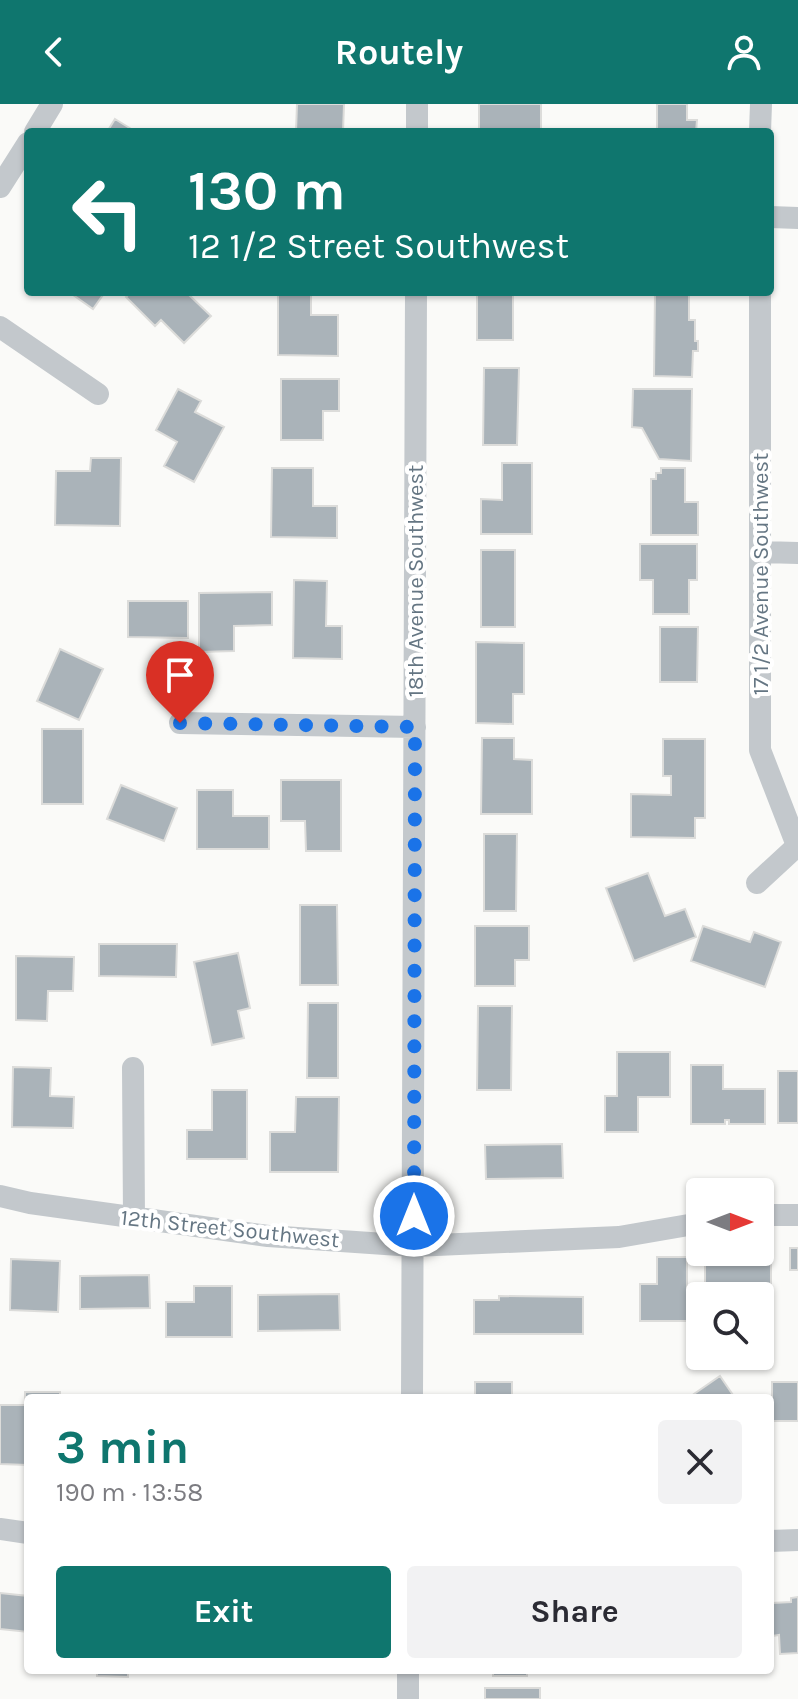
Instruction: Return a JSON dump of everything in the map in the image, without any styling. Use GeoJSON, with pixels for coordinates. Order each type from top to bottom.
{"type":"FeatureCollection","features":[{"type":"Feature","properties":{"kind":"street"},"geometry":{"type":"LineString","coordinates":[[37,128],[52,104]]}},
{"type":"Feature","properties":{"kind":"street"},"geometry":{"type":"LineString","coordinates":[[417,104],[417,128]]}},
{"type":"Feature","properties":{"kind":"street"},"geometry":{"type":"LineString","coordinates":[[760,128],[761,104]]}},
{"type":"Feature","properties":{"kind":"street"},"geometry":{"type":"LineString","coordinates":[[0,187],[24,149]]}},
{"type":"Feature","properties":{"kind":"street"},"geometry":{"type":"LineString","coordinates":[[774,217],[798,218]]}},
{"type":"Feature","properties":{"kind":"street","name":"18th Avenue Southwest"},"geometry":{"type":"LineString","coordinates":[[412,1394],[416,296]]}},
{"type":"Feature","properties":{"kind":"street","name":"17 1/2 Avenue Southwest"},"geometry":{"type":"LineString","coordinates":[[760,296],[760,750],[797,847]]}},
{"type":"Feature","properties":{"kind":"street"},"geometry":{"type":"LineString","coordinates":[[0,327],[98,394]]}},
{"type":"Feature","properties":{"kind":"street"},"geometry":{"type":"LineString","coordinates":[[761,552],[798,553]]}},
{"type":"Feature","properties":{"kind":"street"},"geometry":{"type":"LineString","coordinates":[[180,723],[415,727]]}},
{"type":"Feature","properties":{"kind":"street"},"geometry":{"type":"LineString","coordinates":[[757,883],[797,847]]}},
{"type":"Feature","properties":{"kind":"street"},"geometry":{"type":"LineString","coordinates":[[133,1068],[134,1218]]}},
{"type":"Feature","properties":{"kind":"street","name":"12th Street Southwest"},"geometry":{"type":"LineString","coordinates":[[0,1196],[268,1236],[414,1246],[619,1237],[686,1225]]}},
{"type":"Feature","properties":{"kind":"street"},"geometry":{"type":"LineString","coordinates":[[774,1215],[798,1215]]}},
{"type":"Feature","properties":{"kind":"street"},"geometry":{"type":"LineString","coordinates":[[0,1529],[24,1532]]}},
{"type":"Feature","properties":{"kind":"street"},"geometry":{"type":"LineString","coordinates":[[774,1541],[798,1540]]}},
{"type":"Feature","properties":{"kind":"street"},"geometry":{"type":"LineString","coordinates":[[408,1674],[408,1699]]}},
{"type":"Feature","properties":{"kind":"building"},"geometry":{"type":"Polygon","coordinates":[[[297,104],[344,104],[343,128],[296,128],[297,104]]]}},
{"type":"Feature","properties":{"kind":"building"},"geometry":{"type":"Polygon","coordinates":[[[479,104],[541,104],[541,128],[479,128],[479,104]]]}},
{"type":"Feature","properties":{"kind":"building"},"geometry":{"type":"Polygon","coordinates":[[[657,104],[687,104],[687,120],[697,120],[696,128],[657,128],[657,104]]]}},
{"type":"Feature","properties":{"kind":"building"},"geometry":{"type":"Polygon","coordinates":[[[115,119],[130,128],[109,128],[115,119]]]}},
{"type":"Feature","properties":{"kind":"building"},"geometry":{"type":"Polygon","coordinates":[[[75,296],[102,296],[93,309],[75,296]]]}},
{"type":"Feature","properties":{"kind":"building"},"geometry":{"type":"Polygon","coordinates":[[[190,296],[211,316],[184,343],[161,320],[155,326],[126,297],[190,296]]]}},
{"type":"Feature","properties":{"kind":"building"},"geometry":{"type":"Polygon","coordinates":[[[278,296],[311,296],[311,315],[338,315],[338,356],[278,355],[278,296]]]}},
{"type":"Feature","properties":{"kind":"building"},"geometry":{"type":"Polygon","coordinates":[[[477,296],[513,296],[513,340],[477,340],[477,296]]]}},
{"type":"Feature","properties":{"kind":"building"},"geometry":{"type":"Polygon","coordinates":[[[655,296],[689,296],[689,320],[695,320],[695,341],[698,341],[698,351],[693,351],[692,377],[654,376],[655,296]]]}},
{"type":"Feature","properties":{"kind":"building"},"geometry":{"type":"Polygon","coordinates":[[[484,368],[519,368],[517,445],[483,445],[484,368]]]}},
{"type":"Feature","properties":{"kind":"building"},"geometry":{"type":"Polygon","coordinates":[[[281,379],[339,379],[339,411],[323,411],[323,440],[281,440],[281,379]]]}},
{"type":"Feature","properties":{"kind":"building"},"geometry":{"type":"Polygon","coordinates":[[[178,389],[201,401],[195,412],[224,427],[194,482],[164,466],[177,442],[156,430],[178,389]]]}},
{"type":"Feature","properties":{"kind":"building"},"geometry":{"type":"Polygon","coordinates":[[[633,389],[692,389],[691,461],[659,459],[642,428],[632,427],[633,389]]]}},
{"type":"Feature","properties":{"kind":"building"},"geometry":{"type":"Polygon","coordinates":[[[91,458],[121,458],[120,526],[55,525],[56,471],[90,471],[91,458]]]}},
{"type":"Feature","properties":{"kind":"building"},"geometry":{"type":"Polygon","coordinates":[[[502,463],[532,463],[532,534],[481,534],[481,499],[502,500],[502,463]]]}},
{"type":"Feature","properties":{"kind":"building"},"geometry":{"type":"Polygon","coordinates":[[[272,468],[313,468],[313,506],[337,506],[337,538],[271,537],[272,468]]]}},
{"type":"Feature","properties":{"kind":"building"},"geometry":{"type":"Polygon","coordinates":[[[661,468],[685,468],[685,502],[698,502],[698,535],[651,535],[651,479],[656,479],[656,473],[661,473],[661,468]]]}},
{"type":"Feature","properties":{"kind":"building"},"geometry":{"type":"Polygon","coordinates":[[[640,544],[697,544],[697,580],[689,580],[689,614],[653,614],[653,580],[640,580],[640,544]]]}},
{"type":"Feature","properties":{"kind":"building"},"geometry":{"type":"Polygon","coordinates":[[[481,550],[515,550],[515,627],[481,627],[481,550]]]}},
{"type":"Feature","properties":{"kind":"building"},"geometry":{"type":"Polygon","coordinates":[[[294,580],[327,581],[326,626],[342,626],[342,659],[293,658],[294,580]]]}},
{"type":"Feature","properties":{"kind":"building"},"geometry":{"type":"Polygon","coordinates":[[[272,592],[272,625],[234,626],[234,651],[199,652],[199,593],[272,592]]]}},
{"type":"Feature","properties":{"kind":"building"},"geometry":{"type":"Polygon","coordinates":[[[128,601],[188,601],[188,638],[128,637],[128,601]]]}},
{"type":"Feature","properties":{"kind":"building"},"geometry":{"type":"Polygon","coordinates":[[[660,627],[698,627],[697,682],[660,682],[660,627]]]}},
{"type":"Feature","properties":{"kind":"building"},"geometry":{"type":"Polygon","coordinates":[[[476,642],[524,643],[524,694],[513,694],[513,724],[476,723],[476,642]]]}},
{"type":"Feature","properties":{"kind":"building"},"geometry":{"type":"Polygon","coordinates":[[[60,649],[103,669],[79,720],[37,701],[60,649]]]}},
{"type":"Feature","properties":{"kind":"building"},"geometry":{"type":"Polygon","coordinates":[[[42,729],[83,729],[83,804],[42,804],[42,729]]]}},
{"type":"Feature","properties":{"kind":"building"},"geometry":{"type":"Polygon","coordinates":[[[482,738],[514,738],[514,759],[532,760],[532,814],[481,814],[482,738]]]}},
{"type":"Feature","properties":{"kind":"building"},"geometry":{"type":"Polygon","coordinates":[[[663,739],[705,739],[705,818],[695,818],[695,838],[631,837],[631,794],[671,795],[671,776],[663,776],[663,739]]]}},
{"type":"Feature","properties":{"kind":"building"},"geometry":{"type":"Polygon","coordinates":[[[281,780],[341,780],[341,851],[306,851],[305,821],[281,821],[281,780]]]}},
{"type":"Feature","properties":{"kind":"building"},"geometry":{"type":"Polygon","coordinates":[[[121,785],[177,808],[164,841],[107,819],[121,785]]]}},
{"type":"Feature","properties":{"kind":"building"},"geometry":{"type":"Polygon","coordinates":[[[197,790],[233,790],[233,816],[269,816],[269,849],[197,849],[197,790]]]}},
{"type":"Feature","properties":{"kind":"building"},"geometry":{"type":"Polygon","coordinates":[[[484,834],[517,834],[516,911],[484,911],[484,834]]]}},
{"type":"Feature","properties":{"kind":"building"},"geometry":{"type":"Polygon","coordinates":[[[648,873],[665,916],[685,909],[696,937],[634,961],[606,888],[648,873]]]}},
{"type":"Feature","properties":{"kind":"building"},"geometry":{"type":"Polygon","coordinates":[[[300,905],[337,905],[338,985],[300,985],[300,905]]]}},
{"type":"Feature","properties":{"kind":"building"},"geometry":{"type":"Polygon","coordinates":[[[475,926],[529,926],[529,960],[515,960],[515,986],[475,986],[475,926]]]}},
{"type":"Feature","properties":{"kind":"building"},"geometry":{"type":"Polygon","coordinates":[[[703,926],[750,942],[754,932],[781,942],[765,987],[691,961],[703,926]]]}},
{"type":"Feature","properties":{"kind":"building"},"geometry":{"type":"Polygon","coordinates":[[[99,944],[177,944],[176,977],[99,976],[99,944]]]}},
{"type":"Feature","properties":{"kind":"building"},"geometry":{"type":"Polygon","coordinates":[[[238,953],[250,1008],[238,1011],[244,1038],[212,1045],[194,962],[238,953]]]}},
{"type":"Feature","properties":{"kind":"building"},"geometry":{"type":"Polygon","coordinates":[[[16,956],[74,957],[73,991],[48,991],[47,1021],[16,1020],[16,956]]]}},
{"type":"Feature","properties":{"kind":"building"},"geometry":{"type":"Polygon","coordinates":[[[308,1003],[338,1003],[338,1078],[307,1078],[308,1003]]]}},
{"type":"Feature","properties":{"kind":"building"},"geometry":{"type":"Polygon","coordinates":[[[478,1006],[512,1006],[511,1090],[477,1090],[478,1006]]]}},
{"type":"Feature","properties":{"kind":"building"},"geometry":{"type":"Polygon","coordinates":[[[617,1052],[670,1052],[670,1097],[638,1097],[638,1132],[605,1132],[605,1096],[617,1096],[617,1052]]]}},
{"type":"Feature","properties":{"kind":"building"},"geometry":{"type":"Polygon","coordinates":[[[691,1065],[723,1065],[723,1089],[765,1089],[765,1124],[729,1124],[729,1120],[725,1120],[725,1124],[691,1124],[691,1065]]]}},
{"type":"Feature","properties":{"kind":"building"},"geometry":{"type":"Polygon","coordinates":[[[13,1067],[51,1068],[50,1096],[74,1097],[73,1128],[12,1127],[13,1067]]]}},
{"type":"Feature","properties":{"kind":"building"},"geometry":{"type":"Polygon","coordinates":[[[778,1071],[798,1071],[798,1123],[778,1123],[778,1071]]]}},
{"type":"Feature","properties":{"kind":"building"},"geometry":{"type":"Polygon","coordinates":[[[212,1090],[247,1090],[247,1159],[187,1159],[187,1130],[212,1130],[212,1090]]]}},
{"type":"Feature","properties":{"kind":"building"},"geometry":{"type":"Polygon","coordinates":[[[296,1097],[339,1097],[338,1172],[270,1172],[270,1132],[295,1132],[296,1097]]]}},
{"type":"Feature","properties":{"kind":"building"},"geometry":{"type":"Polygon","coordinates":[[[562,1144],[563,1178],[486,1179],[485,1145],[562,1144]]]}},
{"type":"Feature","properties":{"kind":"building"},"geometry":{"type":"Polygon","coordinates":[[[790,1248],[798,1248],[798,1270],[790,1270],[790,1248]]]}},
{"type":"Feature","properties":{"kind":"building"},"geometry":{"type":"Polygon","coordinates":[[[657,1257],[686,1257],[686,1321],[640,1321],[640,1284],[657,1284],[657,1257]]]}},
{"type":"Feature","properties":{"kind":"building"},"geometry":{"type":"Polygon","coordinates":[[[11,1259],[60,1261],[58,1312],[10,1310],[11,1259]]]}},
{"type":"Feature","properties":{"kind":"building"},"geometry":{"type":"Polygon","coordinates":[[[705,1266],[771,1266],[771,1282],[705,1282],[705,1266]]]}},
{"type":"Feature","properties":{"kind":"building"},"geometry":{"type":"Polygon","coordinates":[[[149,1275],[150,1308],[80,1309],[80,1276],[149,1275]]]}},
{"type":"Feature","properties":{"kind":"building"},"geometry":{"type":"Polygon","coordinates":[[[194,1286],[232,1286],[232,1337],[166,1337],[166,1302],[194,1302],[194,1286]]]}},
{"type":"Feature","properties":{"kind":"building"},"geometry":{"type":"Polygon","coordinates":[[[339,1294],[340,1330],[258,1331],[258,1295],[339,1294]]]}},
{"type":"Feature","properties":{"kind":"building"},"geometry":{"type":"Polygon","coordinates":[[[499,1296],[583,1297],[583,1334],[474,1334],[474,1300],[499,1300],[499,1296]]]}},
{"type":"Feature","properties":{"kind":"building"},"geometry":{"type":"Polygon","coordinates":[[[720,1376],[732,1394],[694,1394],[720,1376]]]}},
{"type":"Feature","properties":{"kind":"building"},"geometry":{"type":"Polygon","coordinates":[[[475,1382],[512,1382],[512,1394],[475,1394],[475,1382]]]}},
{"type":"Feature","properties":{"kind":"building"},"geometry":{"type":"Polygon","coordinates":[[[772,1382],[798,1382],[798,1421],[774,1421],[772,1382]]]}},
{"type":"Feature","properties":{"kind":"building"},"geometry":{"type":"Polygon","coordinates":[[[25,1392],[60,1392],[60,1394],[25,1392]]]}},
{"type":"Feature","properties":{"kind":"building"},"geometry":{"type":"Polygon","coordinates":[[[0,1405],[24,1405],[24,1465],[0,1464],[0,1405]]]}},
{"type":"Feature","properties":{"kind":"building"},"geometry":{"type":"Polygon","coordinates":[[[0,1593],[24,1596],[24,1632],[0,1629],[0,1593]]]}},
{"type":"Feature","properties":{"kind":"building"},"geometry":{"type":"Polygon","coordinates":[[[798,1597],[798,1653],[780,1654],[779,1635],[774,1636],[774,1603],[791,1602],[791,1598],[798,1597]]]}},
{"type":"Feature","properties":{"kind":"building"},"geometry":{"type":"Polygon","coordinates":[[[97,1674],[128,1674],[128,1677],[97,1674]]]}},
{"type":"Feature","properties":{"kind":"building"},"geometry":{"type":"Polygon","coordinates":[[[493,1674],[527,1674],[527,1676],[493,1674]]]}},
{"type":"Feature","properties":{"kind":"building"},"geometry":{"type":"Polygon","coordinates":[[[485,1688],[540,1688],[540,1699],[485,1699],[485,1688]]]}},
{"type":"Feature","properties":{"kind":"route"},"geometry":{"type":"LineString","coordinates":[[180,723],[415,727],[414,1216]]}}]}
